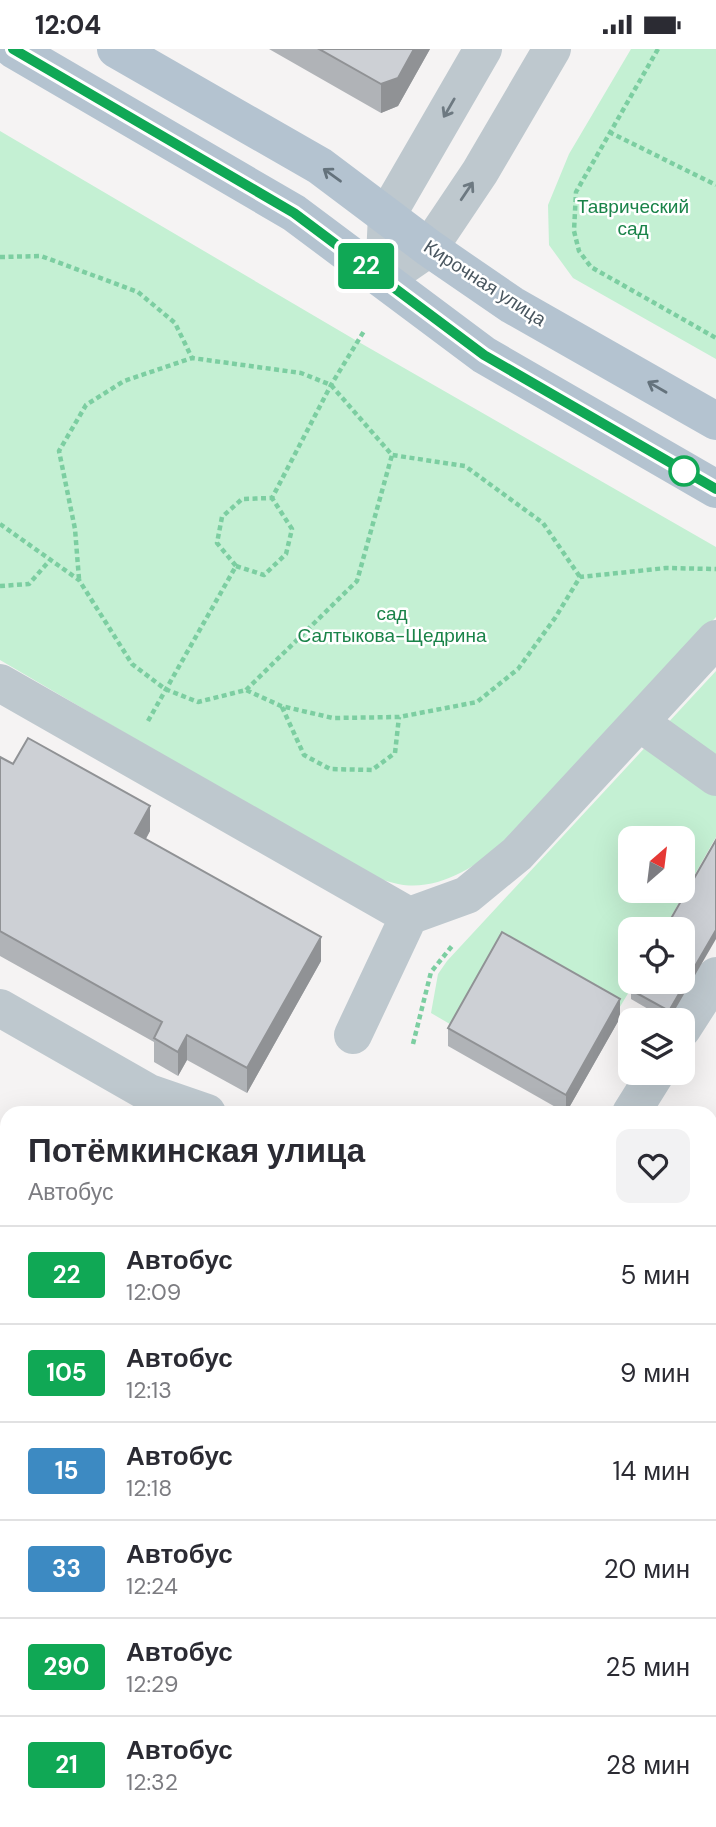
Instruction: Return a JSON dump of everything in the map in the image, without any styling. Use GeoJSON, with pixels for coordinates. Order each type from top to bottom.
{"type":"FeatureCollection","features":[{"type":"Feature","properties":{"kind":"main road"},"geometry":{"type":"LineString","coordinates":[[13,49],[294,213],[484,355],[716,489]]}},
{"type":"Feature","properties":{"kind":"main road","name":"Кирочная улица"},"geometry":{"type":"LineString","coordinates":[[116,49],[320,166],[429,248],[512,305],[716,421]]}},
{"type":"Feature","properties":{"kind":"street"},"geometry":{"type":"LineString","coordinates":[[384,279],[387,215],[483,49]]}},
{"type":"Feature","properties":{"kind":"street"},"geometry":{"type":"LineString","coordinates":[[384,279],[429,248],[480,171],[552,49]]}},
{"type":"Feature","properties":{"kind":"street"},"geometry":{"type":"LineString","coordinates":[[353,1035],[409,916],[467,895],[517,854],[716,639]]}},
{"type":"Feature","properties":{"kind":"street"},"geometry":{"type":"LineString","coordinates":[[0,683],[409,916]]}},
{"type":"Feature","properties":{"kind":"street"},"geometry":{"type":"LineString","coordinates":[[639,722],[716,777]]}},
{"type":"Feature","properties":{"kind":"street"},"geometry":{"type":"LineString","coordinates":[[695,1009],[716,976]]}},
{"type":"Feature","properties":{"kind":"street"},"geometry":{"type":"LineString","coordinates":[[0,1008],[149,1093],[187,1106]]}},
{"type":"Feature","properties":{"kind":"street"},"geometry":{"type":"LineString","coordinates":[[635,1106],[648,1085]]}},
{"type":"Feature","properties":{"kind":"path"},"geometry":{"type":"LineString","coordinates":[[658,49],[576,192],[574,231],[579,251],[591,267],[716,338]]}},
{"type":"Feature","properties":{"kind":"path"},"geometry":{"type":"LineString","coordinates":[[609,132],[716,184]]}},
{"type":"Feature","properties":{"kind":"path"},"geometry":{"type":"LineString","coordinates":[[0,257],[41,257],[138,292],[175,323],[192,358]]}},
{"type":"Feature","properties":{"kind":"path"},"geometry":{"type":"LineString","coordinates":[[272,498],[331,385],[364,331]]}},
{"type":"Feature","properties":{"kind":"path"},"geometry":{"type":"LineString","coordinates":[[79,580],[75,529],[59,451],[86,405],[124,381],[192,358],[301,373],[331,385],[393,455],[464,466],[543,523],[580,577]]}},
{"type":"Feature","properties":{"kind":"path"},"geometry":{"type":"LineString","coordinates":[[0,524],[79,580],[132,664],[165,689],[198,702],[246,690],[357,581],[393,455]]}},
{"type":"Feature","properties":{"kind":"path"},"geometry":{"type":"LineString","coordinates":[[272,498],[292,529],[286,554],[264,575],[236,566],[217,543],[222,517],[242,499],[272,498]]}},
{"type":"Feature","properties":{"kind":"path"},"geometry":{"type":"LineString","coordinates":[[0,586],[29,584],[50,560]]}},
{"type":"Feature","properties":{"kind":"path"},"geometry":{"type":"LineString","coordinates":[[129,756],[236,566]]}},
{"type":"Feature","properties":{"kind":"path"},"geometry":{"type":"LineString","coordinates":[[580,577],[666,568],[716,569]]}},
{"type":"Feature","properties":{"kind":"path"},"geometry":{"type":"LineString","coordinates":[[246,690],[281,706],[333,718],[399,717],[477,702],[518,669],[555,618],[580,577]]}},
{"type":"Feature","properties":{"kind":"path"},"geometry":{"type":"LineString","coordinates":[[281,706],[304,755],[330,769],[372,770],[394,753],[399,717]]}},
{"type":"Feature","properties":{"kind":"green space","name":"Таврический сад"},"geometry":{"type":"Polygon","coordinates":[[[631,49],[716,49],[716,359],[573,278],[549,245],[548,205],[569,154],[631,49]]]}},
{"type":"Feature","properties":{"kind":"green space","name":"сад Салтыкова-Щедрина"},"geometry":{"type":"Polygon","coordinates":[[[0,131],[357,341],[716,547],[716,617],[503,845],[480,862],[441,881],[413,886],[366,874],[0,660],[0,131]]]}},
{"type":"Feature","properties":{"kind":"green space"},"geometry":{"type":"Polygon","coordinates":[[[716,671],[716,837],[695,874],[695,826],[618,826],[618,903],[679,903],[671,917],[618,917],[618,994],[628,994],[618,1010],[455,1027],[431,1013],[438,974],[447,961],[716,671]]]}},
{"type":"Feature","properties":{"kind":"building"},"geometry":{"type":"Polygon","coordinates":[[[319,49],[414,49],[398,78],[381,84],[319,49]]]}},
{"type":"Feature","properties":{"kind":"building"},"geometry":{"type":"Polygon","coordinates":[[[28,738],[150,806],[135,833],[321,937],[247,1068],[187,1035],[178,1052],[154,1038],[162,1022],[0,931],[0,757],[13,764],[28,738]]]}},
{"type":"Feature","properties":{"kind":"building"},"geometry":{"type":"Polygon","coordinates":[[[716,840],[716,930],[695,966],[695,917],[672,917],[680,903],[695,903],[695,877],[716,840]]]}},
{"type":"Feature","properties":{"kind":"building"},"geometry":{"type":"Polygon","coordinates":[[[502,932],[620,999],[566,1095],[448,1028],[502,932]]]}},
{"type":"Feature","properties":{"kind":"building"},"geometry":{"type":"Polygon","coordinates":[[[638,994],[679,994],[671,1008],[664,1008],[638,994]]]}},
{"type":"Feature","properties":{"kind":"bus line","name":"22"},"geometry":{"type":"LineString","coordinates":[[13,49],[294,213],[484,355],[716,489]]}}]}
